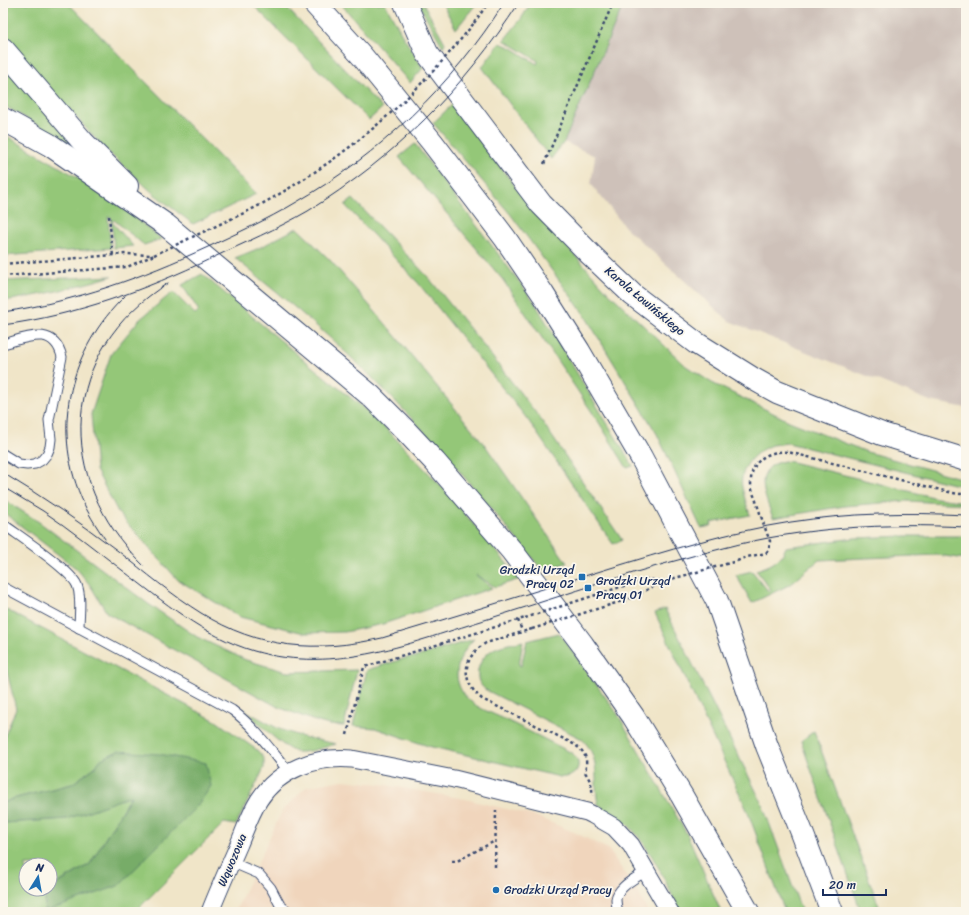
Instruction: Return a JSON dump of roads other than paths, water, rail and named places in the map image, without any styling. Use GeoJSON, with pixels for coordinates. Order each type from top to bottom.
{"type":"FeatureCollection","features":[{"type":"Feature","properties":{"kind":"main road"},"geometry":{"type":"LineString","coordinates":[[314,3],[362,56],[432,142],[505,238],[579,351],[641,457],[716,602],[766,746],[801,830],[832,912]]}},
{"type":"Feature","properties":{"kind":"main road","name":"Karola Łowińskiego"},"geometry":{"type":"LineString","coordinates":[[405,3],[427,53],[542,204],[590,254],[633,295],[696,343],[777,392],[882,434],[966,460]]}},
{"type":"Feature","properties":{"kind":"main road"},"geometry":{"type":"LineString","coordinates":[[3,49],[83,142],[166,225],[371,396],[435,462],[512,551],[583,645],[633,716],[682,796],[748,912]]}},
{"type":"Feature","properties":{"kind":"main road"},"geometry":{"type":"LineString","coordinates":[[3,119],[50,145],[166,225]]}},
{"type":"Feature","properties":{"kind":"street","name":"Wąwozowa"},"geometry":{"type":"LineString","coordinates":[[210,912],[254,809],[272,784],[279,777],[302,766],[337,758],[352,759],[454,779],[587,812],[607,823],[620,833],[631,845],[647,870],[670,912]]}},
{"type":"Feature","properties":{"kind":"lane"},"geometry":{"type":"LineString","coordinates":[[3,344],[36,335],[44,336],[50,338],[56,344],[60,350],[62,358],[49,420],[51,439],[47,454],[42,460],[35,464],[27,465],[19,464],[3,454]]}},
{"type":"Feature","properties":{"kind":"lane"},"geometry":{"type":"LineString","coordinates":[[3,524],[61,567],[73,578],[78,592],[78,628]]}},
{"type":"Feature","properties":{"kind":"lane"},"geometry":{"type":"LineString","coordinates":[[3,587],[236,713],[259,734],[289,772]]}},
{"type":"Feature","properties":{"kind":"lane"},"geometry":{"type":"LineString","coordinates":[[231,862],[259,874],[271,888],[280,905],[289,912]]}},
{"type":"Feature","properties":{"kind":"lane"},"geometry":{"type":"LineString","coordinates":[[618,912],[616,902],[622,889],[647,870]]}},
{"type":"Feature","properties":{"kind":"tram line"},"geometry":{"type":"LineString","coordinates":[[3,312],[57,302],[83,295],[158,269],[263,221],[326,184],[356,163],[412,116],[461,62],[484,33],[504,3]]}},
{"type":"Feature","properties":{"kind":"tram line"},"geometry":{"type":"LineString","coordinates":[[3,325],[57,315],[136,291],[187,270],[308,211],[370,168],[425,119],[475,64],[519,3]]}},
{"type":"Feature","properties":{"kind":"tram line"},"geometry":{"type":"LineString","coordinates":[[143,565],[114,531],[94,494],[83,455],[81,417],[89,379],[106,344],[132,311],[168,283]]}},
{"type":"Feature","properties":{"kind":"tram line"},"geometry":{"type":"LineString","coordinates":[[105,539],[83,503],[72,470],[67,443],[67,416],[71,390],[79,364],[91,340],[106,317],[125,296]]}},
{"type":"Feature","properties":{"kind":"tram line"},"geometry":{"type":"LineString","coordinates":[[3,473],[76,520],[169,591],[201,613],[244,634],[266,641],[288,645],[334,645],[358,643],[382,638],[674,549],[767,526],[813,519],[856,515],[966,515]]}},
{"type":"Feature","properties":{"kind":"tram line"},"geometry":{"type":"LineString","coordinates":[[3,487],[53,518],[168,605],[201,627],[235,644],[254,651],[285,657],[315,659],[345,657],[403,645],[636,572],[694,555],[754,541],[784,535],[844,528],[875,526],[966,527]]}},
{"type":"Feature","properties":{"kind":"place","name":"Grodzki Urząd Pracy 02"},"geometry":{"type":"Point","coordinates":[582,577]}},
{"type":"Feature","properties":{"kind":"place","name":"Grodzki Urząd Pracy 01"},"geometry":{"type":"Point","coordinates":[588,588]}},
{"type":"Feature","properties":{"kind":"place","name":"Grodzki Urząd Pracy"},"geometry":{"type":"Point","coordinates":[496,890]}}]}
